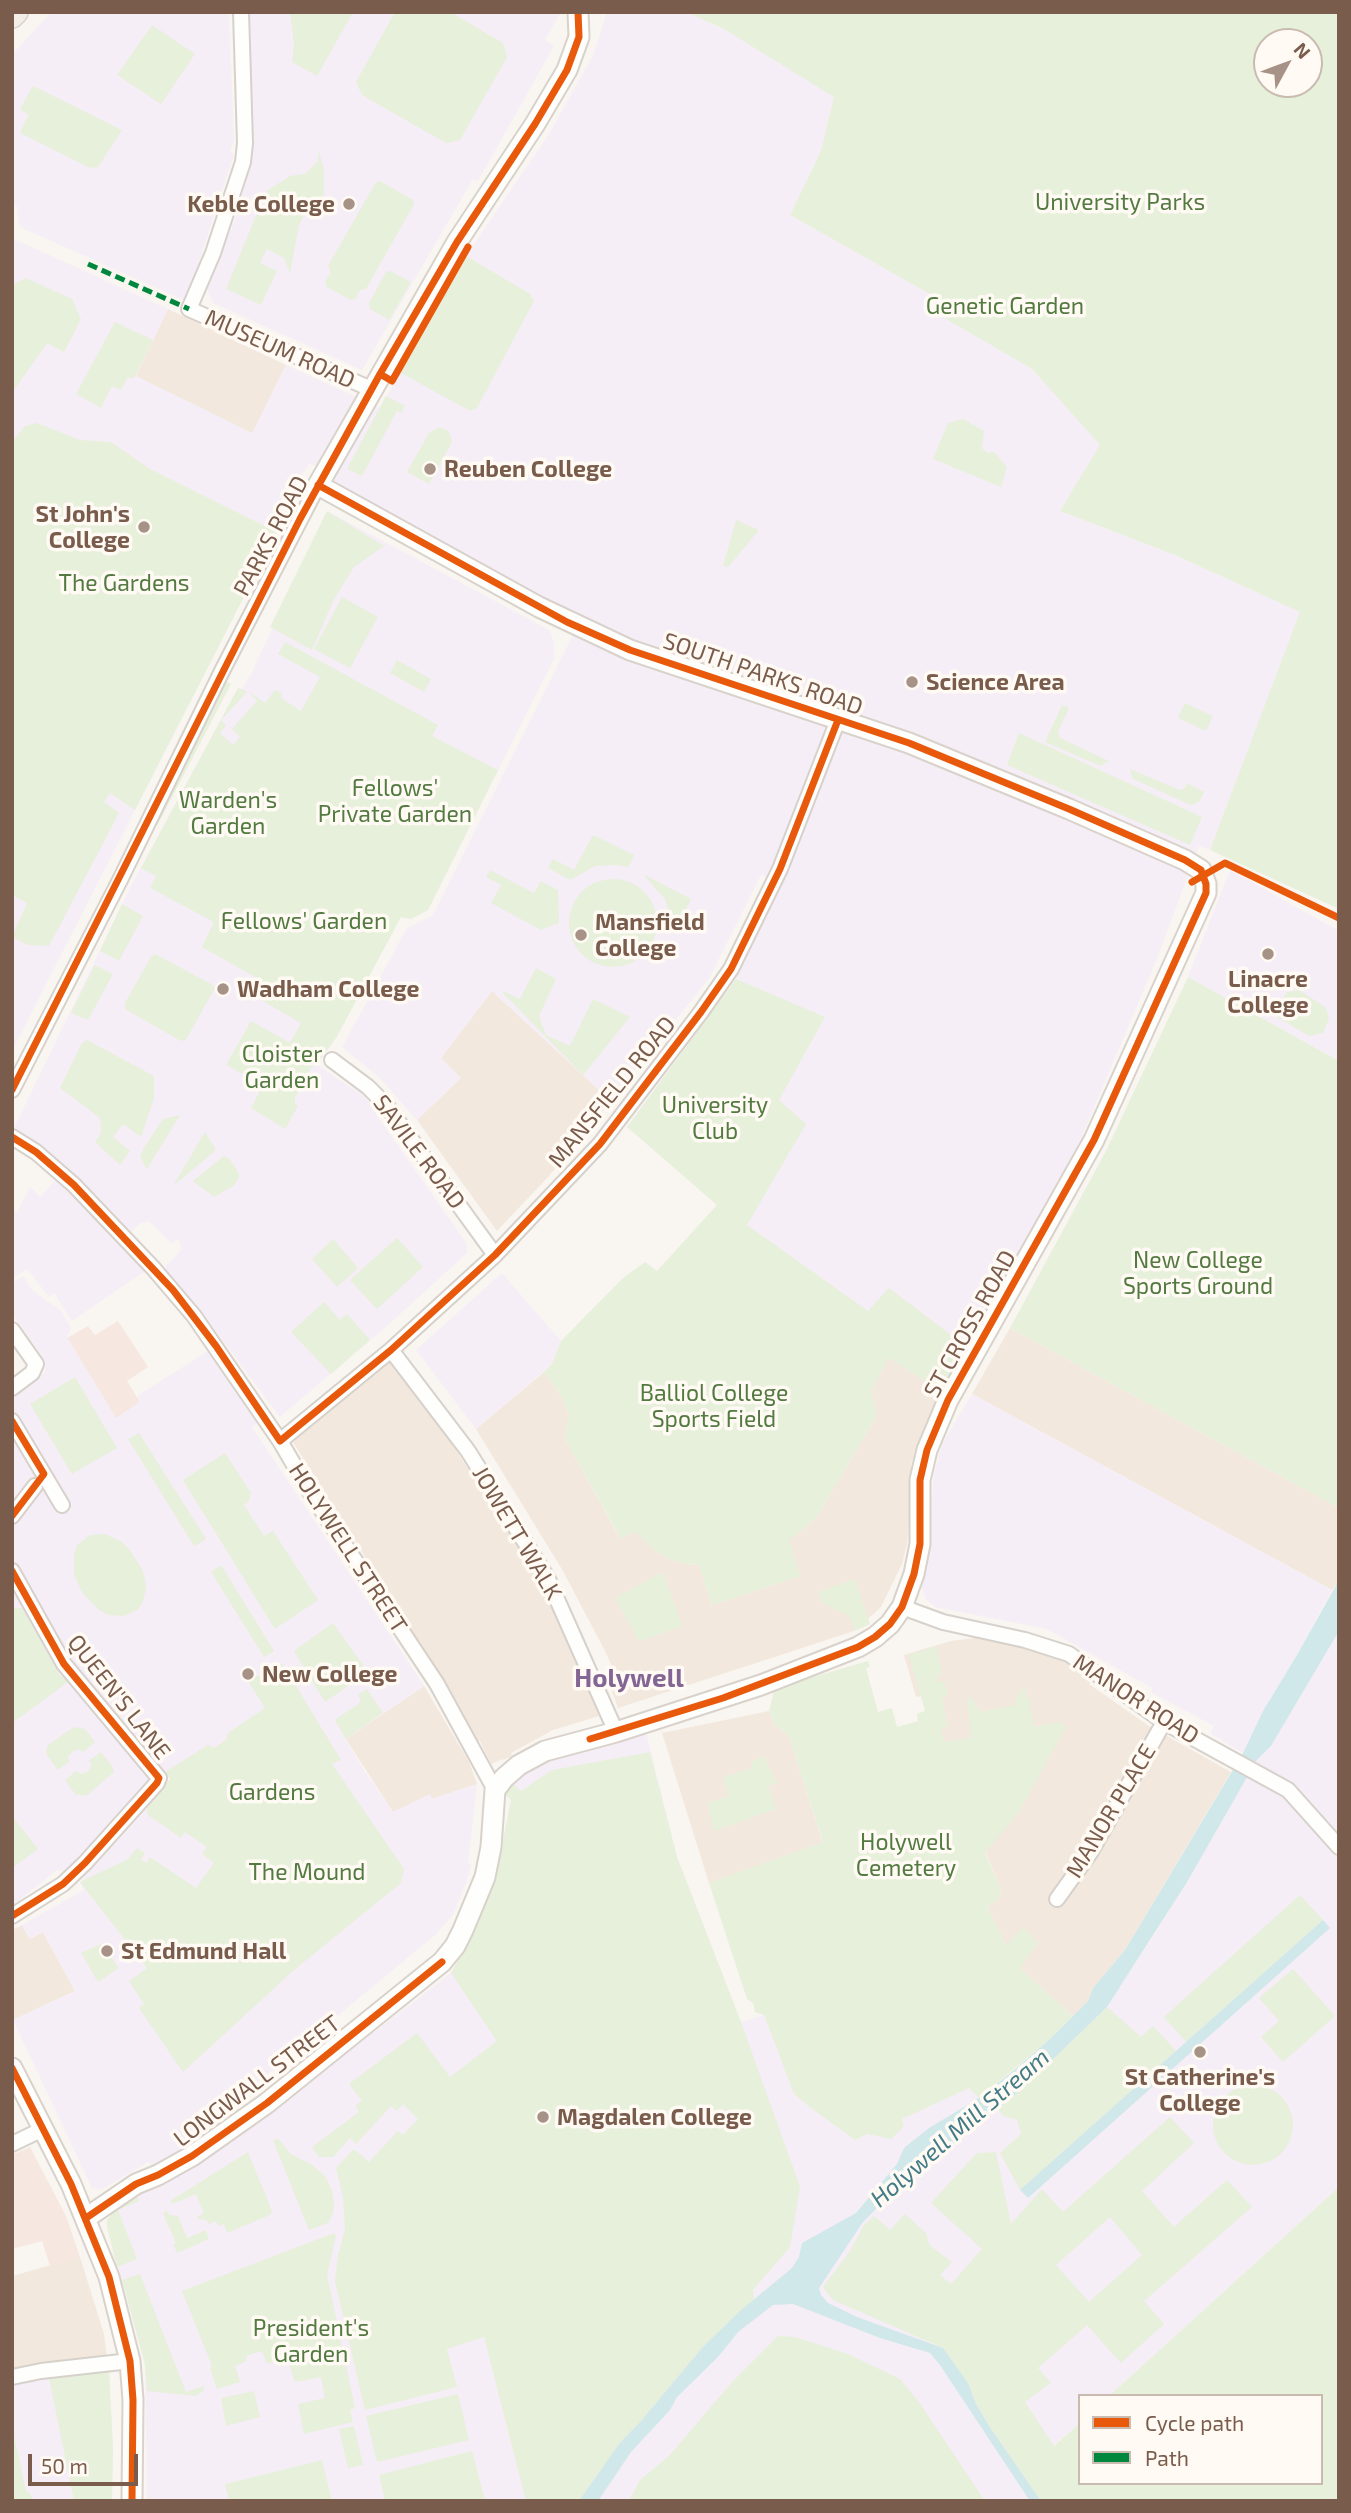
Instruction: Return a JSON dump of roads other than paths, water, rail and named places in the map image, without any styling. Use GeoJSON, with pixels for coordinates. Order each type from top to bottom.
{"type":"FeatureCollection","features":[{"type":"Feature","properties":{"kind":"main road"},"geometry":{"type":"LineString","coordinates":[[12,16],[16,12]]}},
{"type":"Feature","properties":{"kind":"street","name":"MUSEUM ROAD"},"geometry":{"type":"LineString","coordinates":[[241,12],[245,143],[243,162],[213,253],[189,309],[371,389]]}},
{"type":"Feature","properties":{"kind":"street","name":"PARKS ROAD"},"geometry":{"type":"LineString","coordinates":[[12,1090],[318,485],[457,242],[535,124],[567,70],[579,37],[579,12]]}},
{"type":"Feature","properties":{"kind":"street","name":"SOUTH PARKS ROAD"},"geometry":{"type":"LineString","coordinates":[[318,485],[566,622],[630,650],[909,743],[1195,865],[1203,876]]}},
{"type":"Feature","properties":{"kind":"street","name":"MANSFIELD ROAD"},"geometry":{"type":"LineString","coordinates":[[280,1441],[391,1350],[495,1255],[600,1144],[723,982],[780,869],[838,720]]}},
{"type":"Feature","properties":{"kind":"street","name":"ST CROSS ROAD"},"geometry":{"type":"LineString","coordinates":[[495,1790],[519,1765],[545,1751],[723,1698],[858,1647],[883,1630],[902,1607],[914,1574],[920,1544],[920,1480],[927,1450],[948,1400],[1096,1136],[1206,893],[1203,876]]}},
{"type":"Feature","properties":{"kind":"street","name":"SAVILE ROAD"},"geometry":{"type":"LineString","coordinates":[[332,1060],[387,1105],[495,1255]]}},
{"type":"Feature","properties":{"kind":"street","name":"HOLYWELL STREET"},"geometry":{"type":"LineString","coordinates":[[12,1137],[36,1152],[74,1185],[166,1283],[216,1346],[438,1684],[495,1790]]}},
{"type":"Feature","properties":{"kind":"street"},"geometry":{"type":"LineString","coordinates":[[12,1330],[36,1364],[32,1373],[12,1388]]}},
{"type":"Feature","properties":{"kind":"street","name":"JOWETT WALK"},"geometry":{"type":"LineString","coordinates":[[391,1350],[468,1451],[548,1579],[616,1732]]}},
{"type":"Feature","properties":{"kind":"street"},"geometry":{"type":"LineString","coordinates":[[12,1421],[40,1479],[62,1505]]}},
{"type":"Feature","properties":{"kind":"street"},"geometry":{"type":"LineString","coordinates":[[12,1516],[40,1479]]}},
{"type":"Feature","properties":{"kind":"street","name":"QUEEN'S LANE"},"geometry":{"type":"LineString","coordinates":[[12,1571],[64,1664],[159,1778],[85,1863],[63,1884],[12,1916]]}},
{"type":"Feature","properties":{"kind":"street","name":"MANOR ROAD"},"geometry":{"type":"LineString","coordinates":[[902,1607],[943,1622],[1036,1642],[1069,1654],[1164,1722],[1288,1790],[1339,1847]]}},
{"type":"Feature","properties":{"kind":"street","name":"MANOR PLACE"},"geometry":{"type":"LineString","coordinates":[[1057,1899],[1090,1853],[1164,1722]]}},
{"type":"Feature","properties":{"kind":"street","name":"LONGWALL STREET"},"geometry":{"type":"LineString","coordinates":[[86,2218],[136,2184],[191,2156],[267,2103],[442,1962],[455,1946],[485,1877],[491,1847],[495,1790]]}},
{"type":"Feature","properties":{"kind":"street"},"geometry":{"type":"LineString","coordinates":[[12,2068],[86,2218],[109,2277],[130,2361],[133,2400],[132,2501]]}},
{"type":"Feature","properties":{"kind":"street"},"geometry":{"type":"LineString","coordinates":[[12,2144],[43,2129]]}},
{"type":"Feature","properties":{"kind":"street"},"geometry":{"type":"LineString","coordinates":[[12,2376],[130,2361]]}},
{"type":"Feature","properties":{"kind":"water","name":"Holywell Mill Stream"},"geometry":{"type":"Polygon","coordinates":[[[1339,1580],[1339,1631],[1271,1746],[1253,1764],[1187,1882],[1107,2007],[1022,2089],[882,2203],[863,2222],[819,2288],[828,2303],[857,2317],[943,2348],[968,2383],[989,2426],[1041,2501],[1030,2501],[930,2353],[880,2338],[793,2304],[773,2305],[738,2332],[718,2357],[677,2397],[670,2410],[631,2452],[598,2501],[579,2501],[619,2444],[702,2348],[740,2311],[792,2268],[799,2257],[802,2243],[856,2213],[897,2164],[904,2148],[929,2128],[979,2098],[1051,2038],[1088,2001],[1093,1988],[1125,1950],[1243,1753],[1263,1711],[1339,1580]]]}},
{"type":"Feature","properties":{"kind":"water"},"geometry":{"type":"Polygon","coordinates":[[[1323,1920],[1330,1928],[1028,2198],[1020,2190],[1323,1920]]]}},
{"type":"Feature","properties":{"kind":"place","name":"Keble College"},"geometry":{"type":"Point","coordinates":[349,204]}},
{"type":"Feature","properties":{"kind":"place","name":"Reuben College"},"geometry":{"type":"Point","coordinates":[430,469]}},
{"type":"Feature","properties":{"kind":"place","name":"St John's College"},"geometry":{"type":"Point","coordinates":[144,527]}},
{"type":"Feature","properties":{"kind":"place","name":"Science Area"},"geometry":{"type":"Point","coordinates":[912,682]}},
{"type":"Feature","properties":{"kind":"place","name":"Mansfield College"},"geometry":{"type":"Point","coordinates":[581,935]}},
{"type":"Feature","properties":{"kind":"place","name":"Linacre College"},"geometry":{"type":"Point","coordinates":[1268,954]}},
{"type":"Feature","properties":{"kind":"place","name":"Wadham College"},"geometry":{"type":"Point","coordinates":[223,989]}},
{"type":"Feature","properties":{"kind":"place","name":"New College"},"geometry":{"type":"Point","coordinates":[248,1674]}},
{"type":"Feature","properties":{"kind":"place","name":"St Edmund Hall"},"geometry":{"type":"Point","coordinates":[107,1951]}},
{"type":"Feature","properties":{"kind":"place","name":"St Catherine's College"},"geometry":{"type":"Point","coordinates":[1200,2052]}},
{"type":"Feature","properties":{"kind":"place","name":"Magdalen College"},"geometry":{"type":"Point","coordinates":[543,2117]}},
{"type":"Feature","properties":{"kind":"district","name":"Holywell"},"geometry":{"type":"Point","coordinates":[629,1678]}},
{"type":"Feature","properties":{"kind":"park label","name":"University Parks"},"geometry":{"type":"Point","coordinates":[1120,202]}},
{"type":"Feature","properties":{"kind":"park label","name":"Genetic Garden"},"geometry":{"type":"Point","coordinates":[1005,306]}},
{"type":"Feature","properties":{"kind":"park label","name":"The Gardens"},"geometry":{"type":"Point","coordinates":[124,583]}},
{"type":"Feature","properties":{"kind":"park label","name":"Fellows' Private Garden"},"geometry":{"type":"Point","coordinates":[395,801]}},
{"type":"Feature","properties":{"kind":"park label","name":"Warden's Garden"},"geometry":{"type":"Point","coordinates":[228,813]}},
{"type":"Feature","properties":{"kind":"park label","name":"Fellows' Garden"},"geometry":{"type":"Point","coordinates":[304,921]}},
{"type":"Feature","properties":{"kind":"park label","name":"Cloister Garden"},"geometry":{"type":"Point","coordinates":[282,1067]}},
{"type":"Feature","properties":{"kind":"park label","name":"University Club"},"geometry":{"type":"Point","coordinates":[715,1118]}},
{"type":"Feature","properties":{"kind":"park label","name":"New College Sports Ground"},"geometry":{"type":"Point","coordinates":[1198,1273]}},
{"type":"Feature","properties":{"kind":"park label","name":"Balliol College Sports Field"},"geometry":{"type":"Point","coordinates":[714,1406]}},
{"type":"Feature","properties":{"kind":"park label","name":"Gardens"},"geometry":{"type":"Point","coordinates":[272,1792]}},
{"type":"Feature","properties":{"kind":"park label","name":"Holywell Cemetery"},"geometry":{"type":"Point","coordinates":[906,1855]}},
{"type":"Feature","properties":{"kind":"park label","name":"The Mound"},"geometry":{"type":"Point","coordinates":[307,1872]}},
{"type":"Feature","properties":{"kind":"park label","name":"President's Garden"},"geometry":{"type":"Point","coordinates":[311,2341]}}]}
